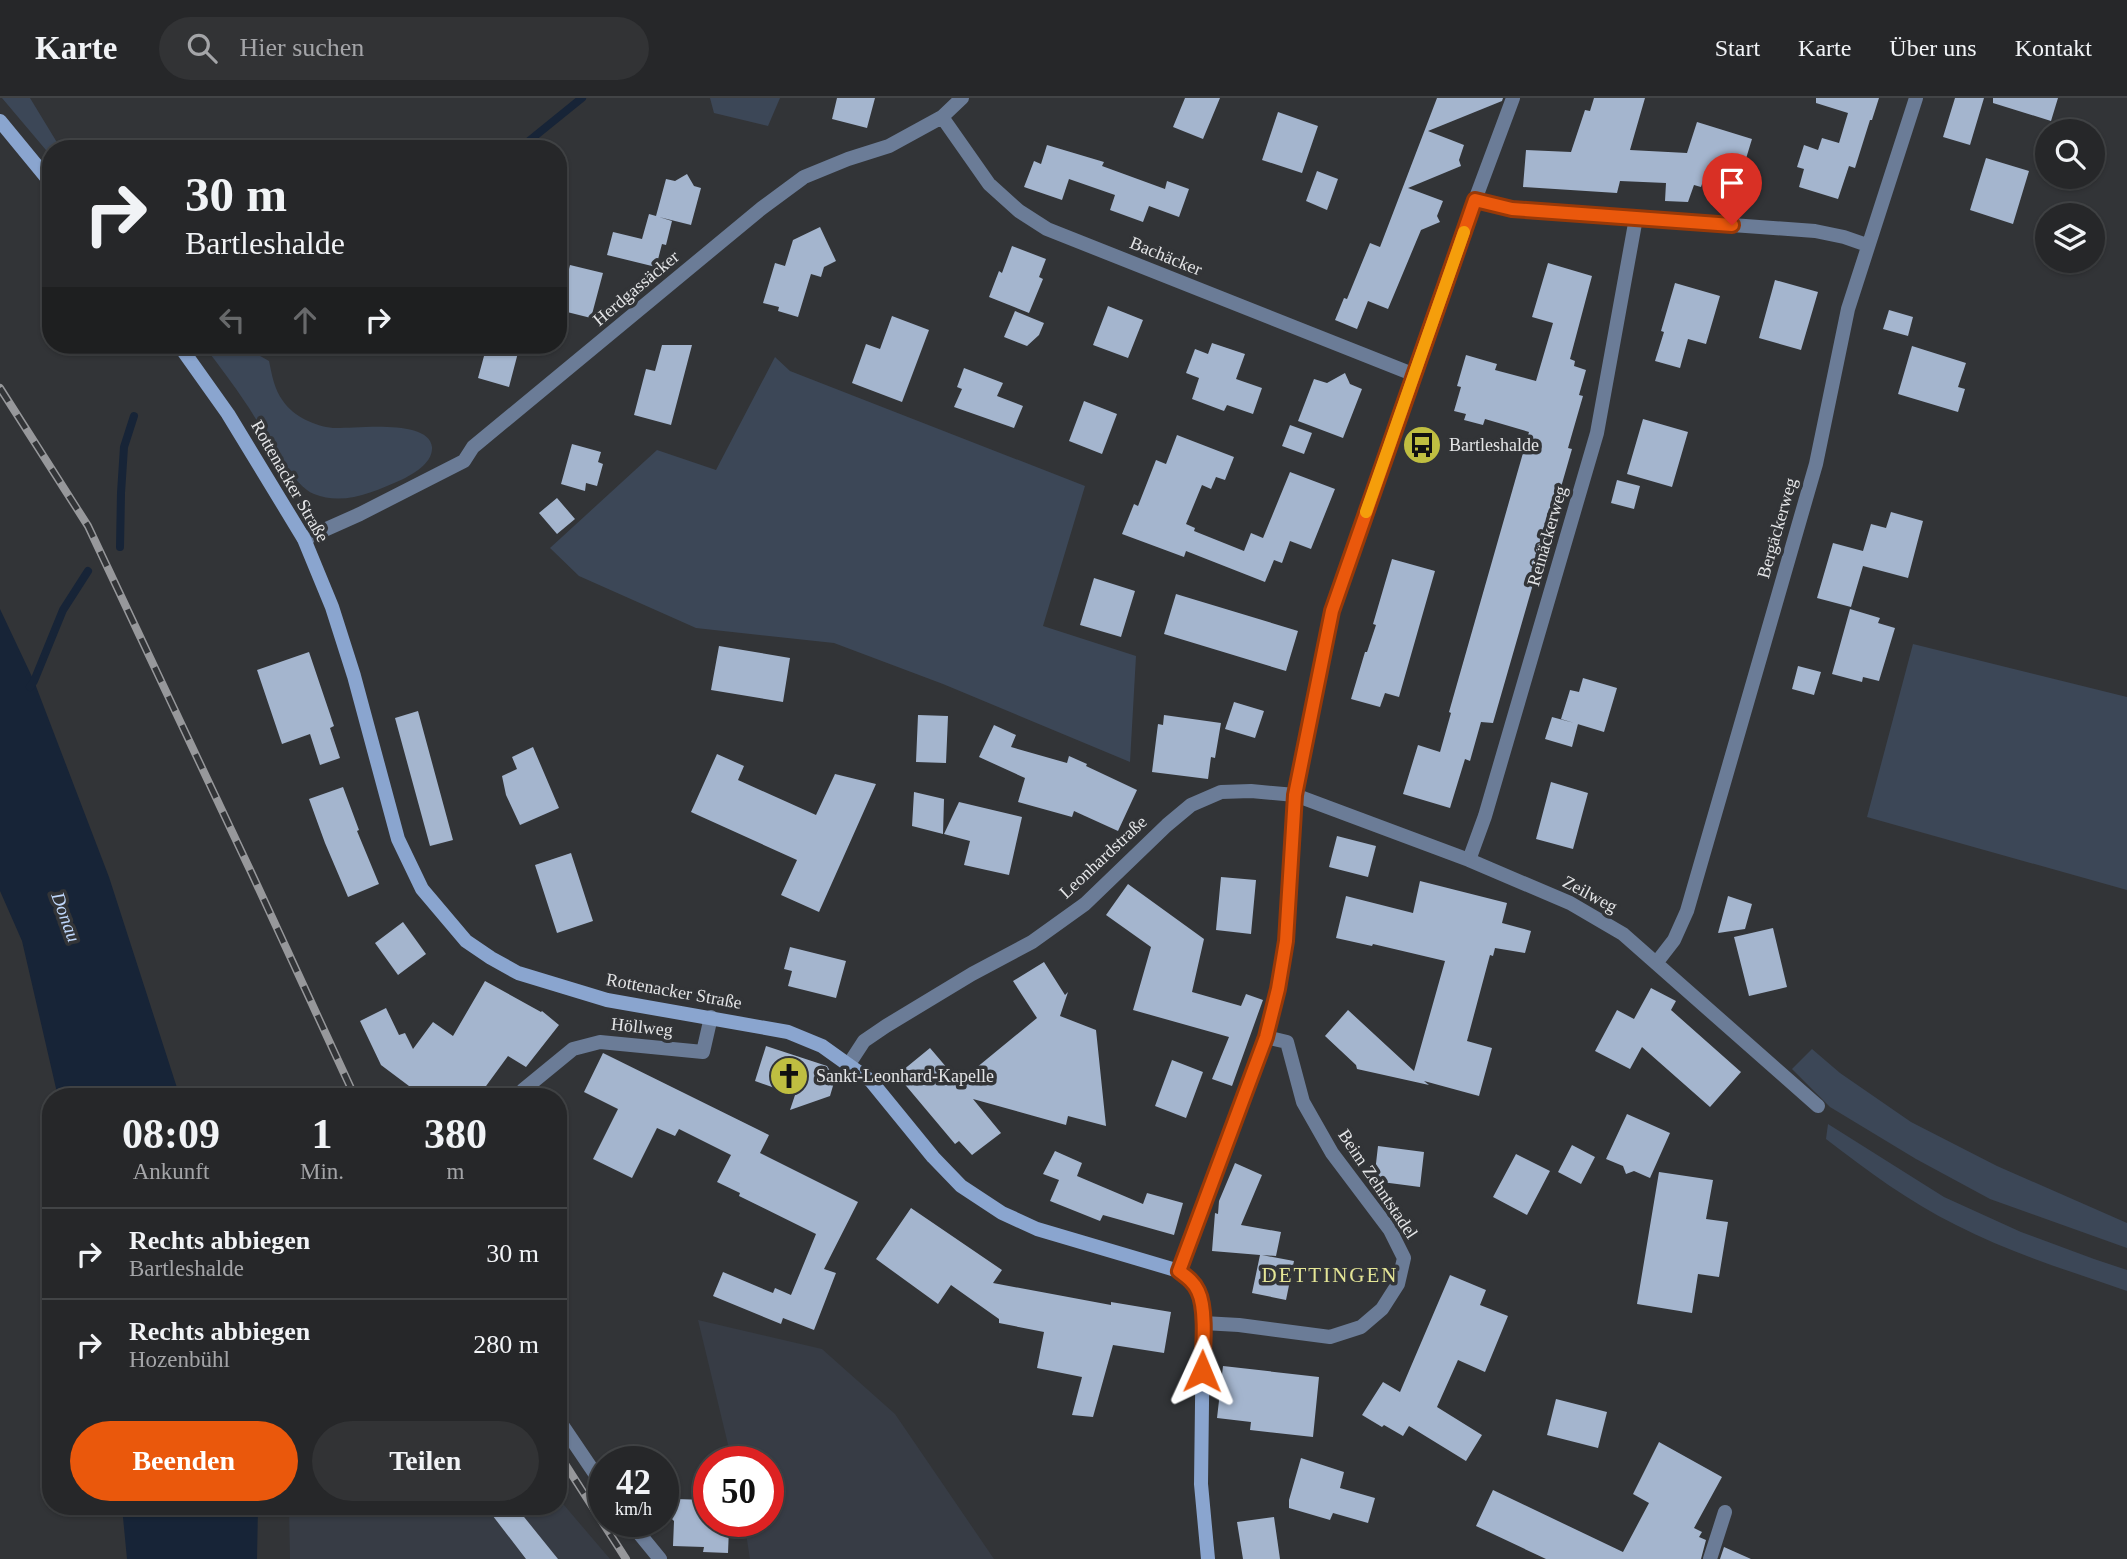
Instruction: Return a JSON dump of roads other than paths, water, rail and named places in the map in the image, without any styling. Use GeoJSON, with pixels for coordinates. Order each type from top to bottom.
{"type":"FeatureCollection","features":[{"type":"Feature","properties":{"kind":"main road"},"geometry":{"type":"LineString","coordinates":[[0,121],[42,172]]}},
{"type":"Feature","properties":{"kind":"main road","name":"Rottenacker Straße"},"geometry":{"type":"LineString","coordinates":[[185,354],[228,414],[304,539],[332,607],[347,653],[398,839],[422,889],[466,941],[518,973],[607,1000],[788,1032],[822,1046],[871,1081],[933,1157],[961,1186],[1002,1213],[1037,1229],[1179,1271]]}},
{"type":"Feature","properties":{"kind":"main road"},"geometry":{"type":"LineString","coordinates":[[1179,1271],[1191,1280],[1200,1293],[1203,1323],[1201,1484],[1209,1559]]}},
{"type":"Feature","properties":{"kind":"street","name":"Herdgassäcker"},"geometry":{"type":"LineString","coordinates":[[304,539],[464,461],[473,447],[762,208],[804,177],[889,146],[942,117],[962,98]]}},
{"type":"Feature","properties":{"kind":"street"},"geometry":{"type":"LineString","coordinates":[[1179,1271],[1266,1037],[1278,989],[1286,941],[1295,795],[1332,611],[1513,98]]}},
{"type":"Feature","properties":{"kind":"street","name":"Bergäckerweg"},"geometry":{"type":"LineString","coordinates":[[1657,962],[1674,940],[1691,898],[1816,464],[1848,309],[1916,98]]}},
{"type":"Feature","properties":{"kind":"street","name":"Bachäcker"},"geometry":{"type":"LineString","coordinates":[[942,117],[989,184],[1019,211],[1047,229],[1415,375]]}},
{"type":"Feature","properties":{"kind":"street"},"geometry":{"type":"LineString","coordinates":[[1475,200],[1512,209],[1815,231],[1867,245]]}},
{"type":"Feature","properties":{"kind":"street","name":"Reinäckerweg"},"geometry":{"type":"LineString","coordinates":[[1469,860],[1485,816],[1597,433],[1636,218]]}},
{"type":"Feature","properties":{"kind":"street","name":"Leonhardstraße"},"geometry":{"type":"LineString","coordinates":[[849,1064],[864,1041],[886,1026],[972,974],[1032,942],[1085,904],[1191,805],[1221,792],[1251,791],[1295,795]]}},
{"type":"Feature","properties":{"kind":"street","name":"Zeilweg"},"geometry":{"type":"LineString","coordinates":[[1295,795],[1469,860],[1570,903],[1623,934],[1818,1106]]}},
{"type":"Feature","properties":{"kind":"street","name":"Höllweg"},"geometry":{"type":"LineString","coordinates":[[525,1088],[573,1049],[600,1042],[703,1052],[710,1017]]}},
{"type":"Feature","properties":{"kind":"street","name":"Beim Zehntstadel"},"geometry":{"type":"LineString","coordinates":[[1203,1323],[1330,1337],[1361,1327],[1382,1309],[1398,1284],[1404,1258],[1390,1230],[1332,1153],[1303,1102],[1287,1042],[1266,1037]]}},
{"type":"Feature","properties":{"kind":"street"},"geometry":{"type":"LineString","coordinates":[[567,1432],[588,1464]]}},
{"type":"Feature","properties":{"kind":"street"},"geometry":{"type":"LineString","coordinates":[[1710,1559],[1726,1512]]}},
{"type":"Feature","properties":{"kind":"street"},"geometry":{"type":"LineString","coordinates":[[642,1537],[660,1559]]}},
{"type":"Feature","properties":{"kind":"water","name":"Donau"},"geometry":{"type":"Polygon","coordinates":[[[0,609],[34,681],[109,877],[177,1088],[56,1088],[22,941],[0,891],[0,609]]]}},
{"type":"Feature","properties":{"kind":"water"},"geometry":{"type":"Polygon","coordinates":[[[123,1515],[258,1515],[257,1559],[127,1559],[123,1515]]]}},
{"type":"Feature","properties":{"kind":"waterway"},"geometry":{"type":"LineString","coordinates":[[530,140],[582,98]]}},
{"type":"Feature","properties":{"kind":"waterway"},"geometry":{"type":"LineString","coordinates":[[120,547],[124,447],[134,416]]}},
{"type":"Feature","properties":{"kind":"waterway"},"geometry":{"type":"LineString","coordinates":[[30,687],[63,610],[88,571]]}},
{"type":"Feature","properties":{"kind":"railway"},"geometry":{"type":"LineString","coordinates":[[0,388],[88,526],[351,1088]]}},
{"type":"Feature","properties":{"kind":"railway"},"geometry":{"type":"LineString","coordinates":[[567,1467],[626,1559]]}},
{"type":"Feature","properties":{"kind":"place","name":"Bartleshalde"},"geometry":{"type":"Point","coordinates":[1422,445]}},
{"type":"Feature","properties":{"kind":"place","name":"Sankt-Leonhard-Kapelle"},"geometry":{"type":"Point","coordinates":[789,1076]}},
{"type":"Feature","properties":{"kind":"district","name":"DETTINGEN"},"geometry":{"type":"Point","coordinates":[1330,1275]}}]}
